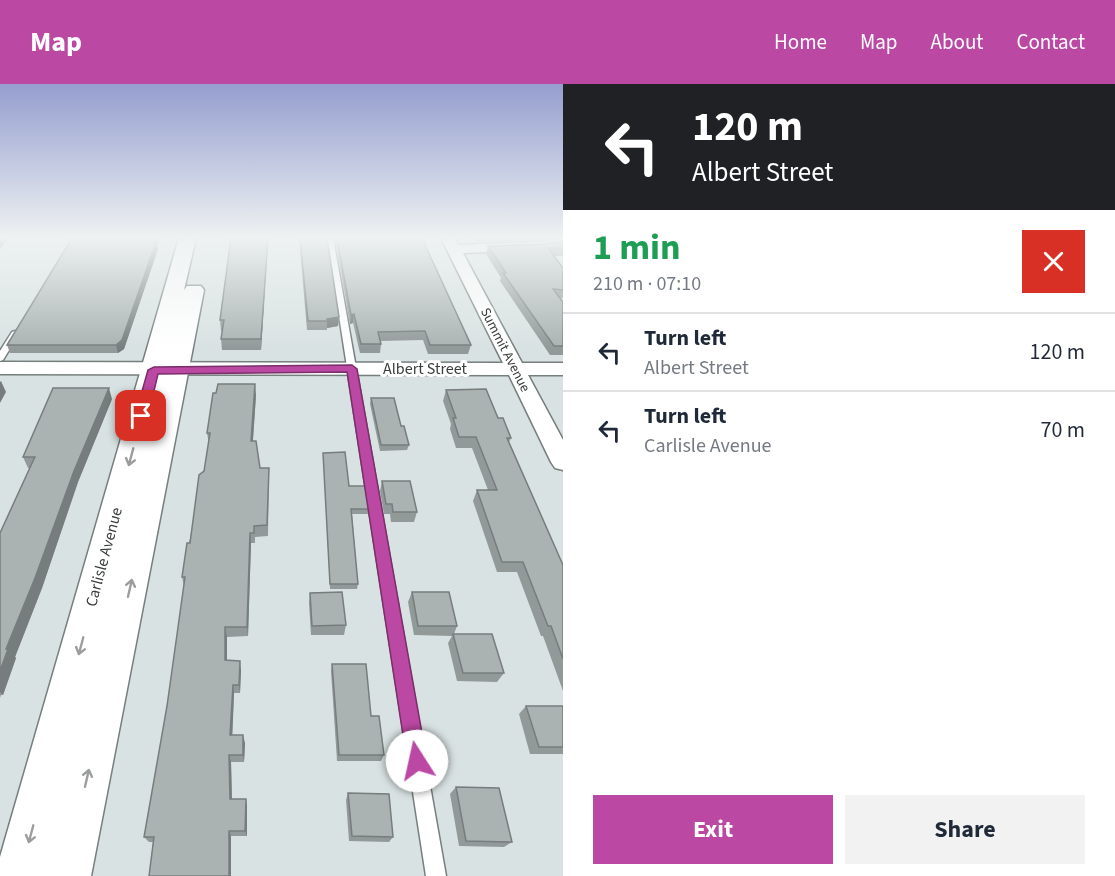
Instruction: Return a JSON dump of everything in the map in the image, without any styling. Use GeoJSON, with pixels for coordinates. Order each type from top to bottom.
{"type":"FeatureCollection","features":[{"type":"Feature","properties":{"kind":"street","name":"Carlisle Avenue"},"geometry":{"type":"LineString","coordinates":[[65,876],[166,370],[182,275]]}},
{"type":"Feature","properties":{"kind":"street","name":"Carlisle Avenue"},"geometry":{"type":"LineString","coordinates":[[20,876],[194,275]]}},
{"type":"Feature","properties":{"kind":"street","name":"Summit Avenue"},"geometry":{"type":"LineString","coordinates":[[467,275],[563,462]]}},
{"type":"Feature","properties":{"kind":"street","name":"Albert Street"},"geometry":{"type":"LineString","coordinates":[[0,368],[563,369]]}},
{"type":"Feature","properties":{"kind":"lane"},"geometry":{"type":"LineString","coordinates":[[336,275],[436,876]]}},
{"type":"Feature","properties":{"kind":"lane"},"geometry":{"type":"LineString","coordinates":[[0,358],[18,328]]}},
{"type":"Feature","properties":{"kind":"building"},"geometry":{"type":"Polygon","coordinates":[[[50,275],[145,275],[122,340],[116,345],[7,345],[50,275]]]}},
{"type":"Feature","properties":{"kind":"building"},"geometry":{"type":"Polygon","coordinates":[[[226,275],[265,275],[261,339],[221,339],[224,320],[220,320],[226,275]]]}},
{"type":"Feature","properties":{"kind":"building"},"geometry":{"type":"Polygon","coordinates":[[[304,275],[333,275],[339,317],[327,319],[328,321],[308,321],[304,275]]]}},
{"type":"Feature","properties":{"kind":"building"},"geometry":{"type":"Polygon","coordinates":[[[344,275],[439,275],[471,345],[430,345],[425,331],[378,332],[381,344],[361,344],[354,314],[351,315],[344,275]]]}},
{"type":"Feature","properties":{"kind":"building"},"geometry":{"type":"Polygon","coordinates":[[[504,275],[563,275],[563,290],[553,289],[563,302],[563,346],[554,346],[504,275]]]}},
{"type":"Feature","properties":{"kind":"building"},"geometry":{"type":"Polygon","coordinates":[[[218,384],[255,384],[251,441],[256,441],[260,468],[269,468],[267,525],[254,526],[254,533],[250,533],[247,627],[225,627],[225,660],[240,661],[239,685],[233,685],[230,735],[243,735],[243,755],[229,755],[230,799],[246,799],[245,831],[229,831],[229,876],[149,876],[154,837],[144,837],[167,706],[185,577],[182,577],[187,543],[190,543],[199,475],[204,471],[213,393],[216,393],[218,384]]]}},
{"type":"Feature","properties":{"kind":"building"},"geometry":{"type":"Polygon","coordinates":[[[53,388],[109,388],[74,471],[6,649],[8,649],[0,671],[0,533],[35,457],[23,457],[53,388]]]}},
{"type":"Feature","properties":{"kind":"building"},"geometry":{"type":"Polygon","coordinates":[[[486,389],[498,418],[503,418],[511,438],[507,438],[563,565],[563,659],[523,562],[502,562],[477,490],[497,490],[476,437],[459,437],[453,418],[456,418],[446,390],[486,389]]]}},
{"type":"Feature","properties":{"kind":"building"},"geometry":{"type":"Polygon","coordinates":[[[371,398],[394,398],[401,426],[404,426],[409,445],[381,445],[371,398]]]}},
{"type":"Feature","properties":{"kind":"building"},"geometry":{"type":"Polygon","coordinates":[[[345,452],[349,486],[365,486],[369,509],[351,509],[358,584],[330,584],[323,453],[345,452]]]}},
{"type":"Feature","properties":{"kind":"building"},"geometry":{"type":"Polygon","coordinates":[[[382,481],[410,481],[417,512],[393,512],[392,504],[386,504],[382,481]]]}},
{"type":"Feature","properties":{"kind":"building"},"geometry":{"type":"Polygon","coordinates":[[[342,592],[346,625],[312,626],[310,593],[342,592]]]}},
{"type":"Feature","properties":{"kind":"building"},"geometry":{"type":"Polygon","coordinates":[[[412,592],[449,592],[457,626],[418,626],[412,592]]]}},
{"type":"Feature","properties":{"kind":"building"},"geometry":{"type":"Polygon","coordinates":[[[453,634],[492,634],[504,673],[463,673],[453,634]]]}},
{"type":"Feature","properties":{"kind":"building"},"geometry":{"type":"Polygon","coordinates":[[[332,664],[366,664],[371,716],[379,716],[384,755],[339,755],[332,664]]]}},
{"type":"Feature","properties":{"kind":"building"},"geometry":{"type":"Polygon","coordinates":[[[526,706],[563,706],[563,747],[539,747],[526,706]]]}},
{"type":"Feature","properties":{"kind":"building"},"geometry":{"type":"Polygon","coordinates":[[[456,787],[499,788],[512,842],[466,841],[456,787]]]}},
{"type":"Feature","properties":{"kind":"building"},"geometry":{"type":"Polygon","coordinates":[[[348,793],[389,794],[393,837],[352,836],[348,793]]]}},
{"type":"Feature","properties":{"kind":"route"},"geometry":{"type":"LineString","coordinates":[[141,416],[154,370],[352,369],[417,761]]}}]}
